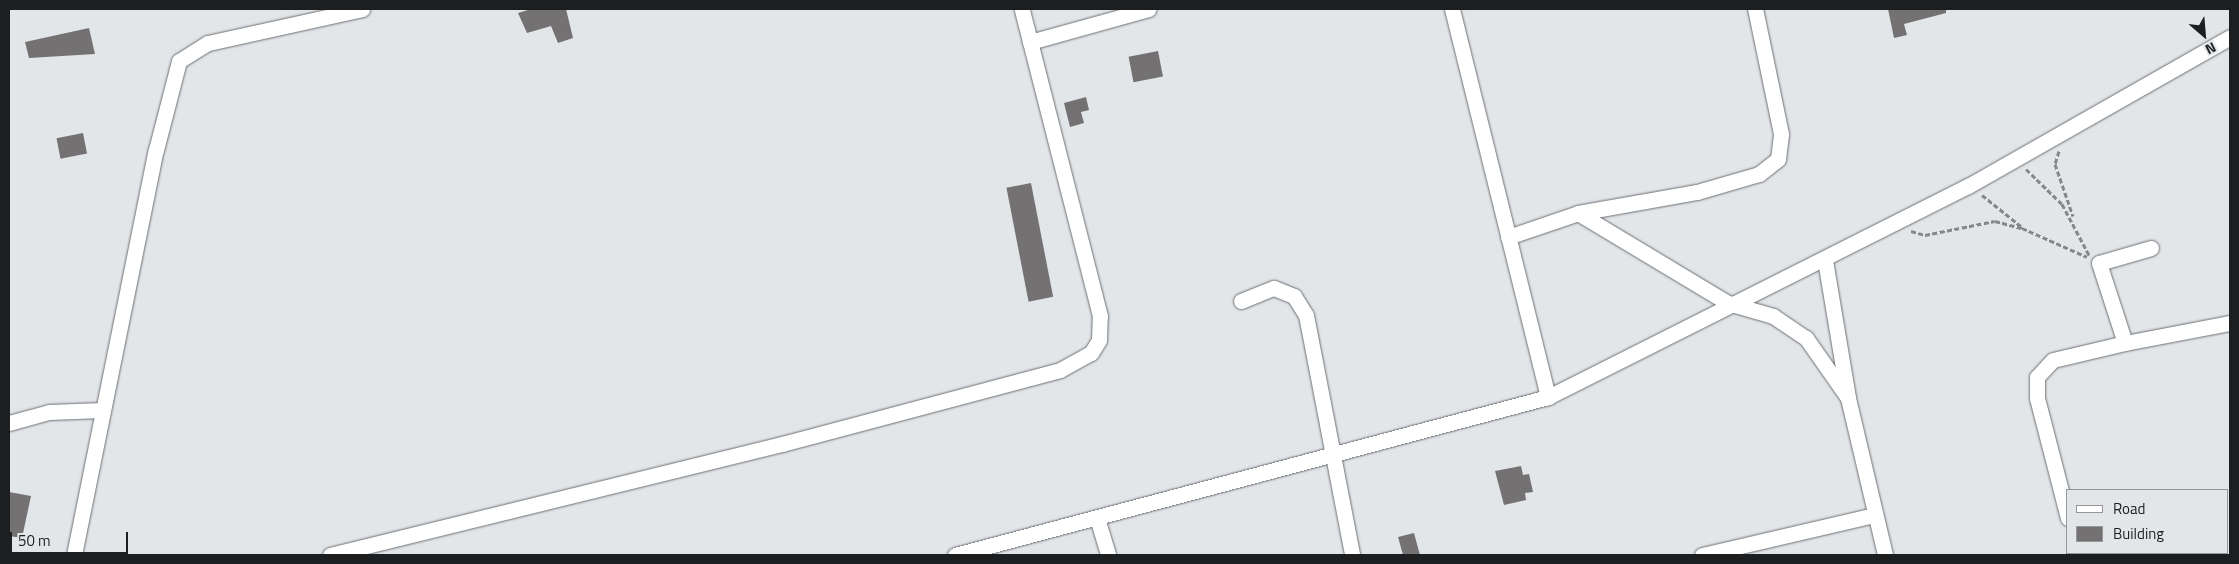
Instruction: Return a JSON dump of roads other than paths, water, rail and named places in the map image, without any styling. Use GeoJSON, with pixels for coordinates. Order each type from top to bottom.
{"type":"FeatureCollection","features":[{"type":"Feature","properties":{"kind":"street"},"geometry":{"type":"LineString","coordinates":[[74,555],[156,150],[179,61],[208,43],[362,9]]}},
{"type":"Feature","properties":{"kind":"street"},"geometry":{"type":"LineString","coordinates":[[330,555],[791,442],[1060,370],[1091,353],[1099,340],[1100,316],[1022,9]]}},
{"type":"Feature","properties":{"kind":"street"},"geometry":{"type":"LineString","coordinates":[[1030,42],[1149,9]]}},
{"type":"Feature","properties":{"kind":"street"},"geometry":{"type":"LineString","coordinates":[[1452,9],[1548,397]]}},
{"type":"Feature","properties":{"kind":"street"},"geometry":{"type":"LineString","coordinates":[[1508,237],[1578,213],[1697,192],[1759,174],[1778,159],[1781,134],[1755,9]]}},
{"type":"Feature","properties":{"kind":"street"},"geometry":{"type":"LineString","coordinates":[[955,555],[1548,397],[1728,303],[1825,260],[1890,224],[2018,160],[2065,128],[2230,38]]}},
{"type":"Feature","properties":{"kind":"street"},"geometry":{"type":"LineString","coordinates":[[1578,213],[1728,303],[1773,316],[1806,338],[1848,398]]}},
{"type":"Feature","properties":{"kind":"street"},"geometry":{"type":"LineString","coordinates":[[2125,343],[2099,263],[2150,248]]}},
{"type":"Feature","properties":{"kind":"street"},"geometry":{"type":"LineString","coordinates":[[1825,260],[1848,398],[1874,515],[1885,555]]}},
{"type":"Feature","properties":{"kind":"street"},"geometry":{"type":"LineString","coordinates":[[1241,301],[1274,288],[1294,296],[1306,315],[1321,384],[1330,456],[1352,555]]}},
{"type":"Feature","properties":{"kind":"street"},"geometry":{"type":"LineString","coordinates":[[2066,510],[2037,398],[2037,377],[2053,360],[2125,343],[2230,323]]}},
{"type":"Feature","properties":{"kind":"street"},"geometry":{"type":"LineString","coordinates":[[9,423],[49,412],[102,410]]}},
{"type":"Feature","properties":{"kind":"street"},"geometry":{"type":"LineString","coordinates":[[1702,555],[1874,515]]}},
{"type":"Feature","properties":{"kind":"street"},"geometry":{"type":"LineString","coordinates":[[1097,518],[1108,555]]}}]}
